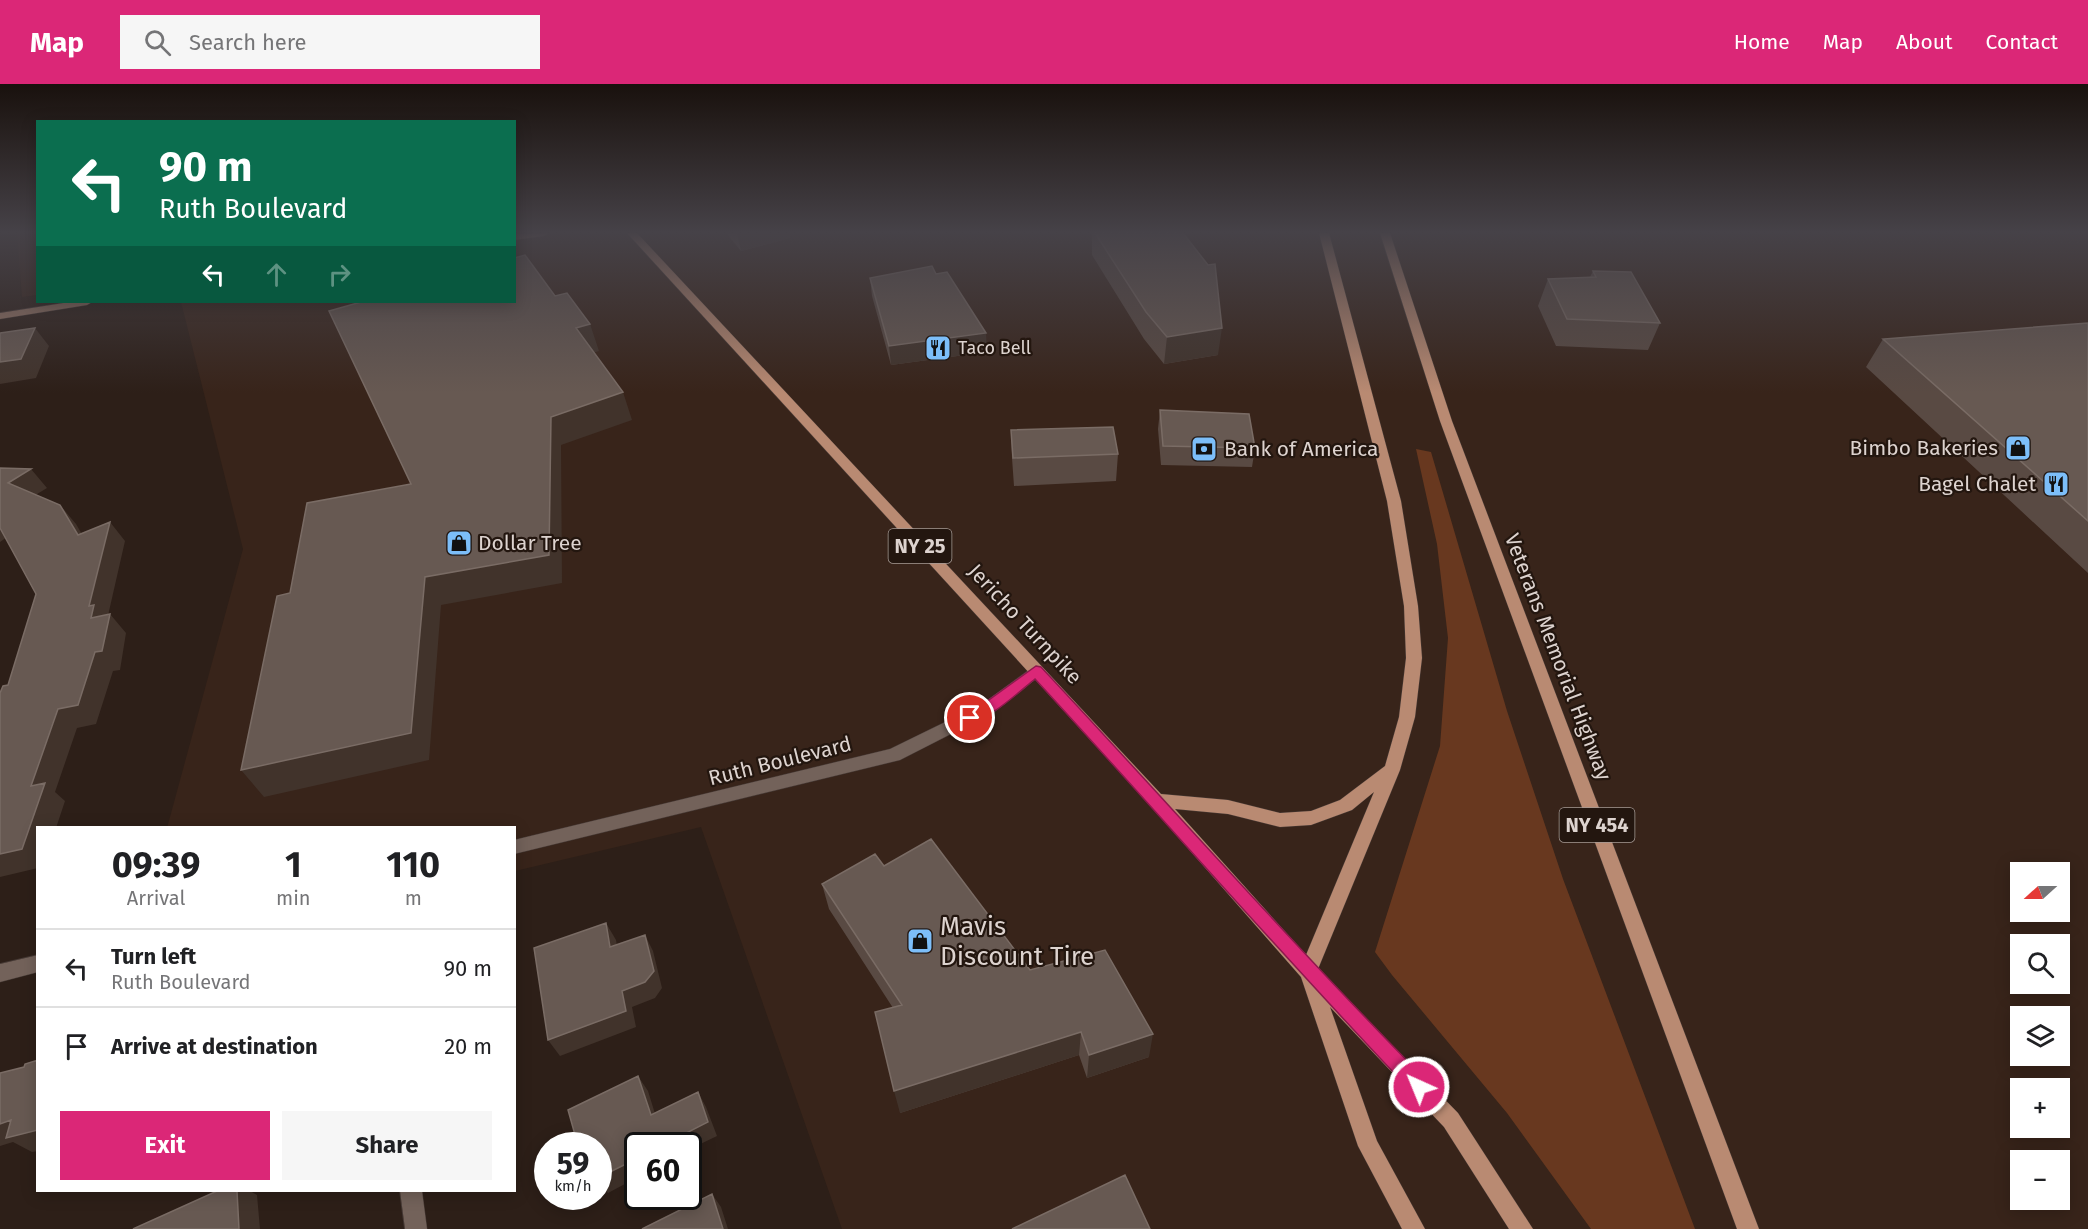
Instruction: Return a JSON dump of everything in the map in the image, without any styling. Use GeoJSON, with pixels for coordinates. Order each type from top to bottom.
{"type":"FeatureCollection","features":[{"type":"Feature","properties":{"kind":"main road","name":"Jericho Turnpike"},"geometry":{"type":"LineString","coordinates":[[681,286],[1157,801],[1308,971],[1451,1120],[1522,1229]]}},
{"type":"Feature","properties":{"kind":"main road"},"geometry":{"type":"LineString","coordinates":[[1308,971],[1392,770],[1407,717],[1414,658],[1411,606],[1394,501],[1338,286]]}},
{"type":"Feature","properties":{"kind":"main road","name":"Veterans Memorial Highway"},"geometry":{"type":"LineString","coordinates":[[1402,286],[1452,438],[1748,1229]]}},
{"type":"Feature","properties":{"kind":"main road"},"geometry":{"type":"LineString","coordinates":[[1157,801],[1228,807],[1280,820],[1311,818],[1346,805],[1392,770]]}},
{"type":"Feature","properties":{"kind":"main road","name":"Jericho Turnpike"},"geometry":{"type":"LineString","coordinates":[[1308,971],[1368,1146],[1414,1229]]}},
{"type":"Feature","properties":{"kind":"street"},"geometry":{"type":"LineString","coordinates":[[0,316],[81,303]]}},
{"type":"Feature","properties":{"kind":"street","name":"Ruth Boulevard"},"geometry":{"type":"LineString","coordinates":[[516,847],[894,755],[988,708],[1036,671]]}},
{"type":"Feature","properties":{"kind":"street"},"geometry":{"type":"LineString","coordinates":[[0,973],[36,964]]}},
{"type":"Feature","properties":{"kind":"street"},"geometry":{"type":"LineString","coordinates":[[411,1192],[416,1229]]}},
{"type":"Feature","properties":{"kind":"shaded area"},"geometry":{"type":"Polygon","coordinates":[[[21,286],[36,286],[36,295],[22,297],[21,286]]]}},
{"type":"Feature","properties":{"kind":"shaded area"},"geometry":{"type":"Polygon","coordinates":[[[516,286],[2088,286],[2088,1229],[842,1229],[701,827],[516,871],[516,826],[168,826],[243,549],[181,303],[516,303],[516,286]]]}},
{"type":"Feature","properties":{"kind":"shaded area"},"geometry":{"type":"Polygon","coordinates":[[[1416,449],[1431,452],[1507,711],[1563,879],[1695,1229],[1591,1229],[1507,1113],[1375,952],[1440,746],[1448,638],[1437,544],[1416,449]]]}},
{"type":"Feature","properties":{"kind":"building"},"geometry":{"type":"Polygon","coordinates":[[[516,286],[548,286],[555,296],[567,293],[590,324],[576,328],[623,392],[551,417],[549,555],[425,577],[411,733],[241,770],[277,596],[290,593],[307,503],[411,484],[329,311],[357,303],[516,303],[516,286]]]}},
{"type":"Feature","properties":{"kind":"building"},"geometry":{"type":"Polygon","coordinates":[[[872,286],[956,286],[986,333],[889,346],[872,286]]]}},
{"type":"Feature","properties":{"kind":"building"},"geometry":{"type":"Polygon","coordinates":[[[1129,286],[1217,286],[1222,328],[1167,337],[1146,312],[1129,286]]]}},
{"type":"Feature","properties":{"kind":"building"},"geometry":{"type":"Polygon","coordinates":[[[1552,286],[1639,286],[1660,323],[1567,319],[1552,286]]]}},
{"type":"Feature","properties":{"kind":"building"},"geometry":{"type":"Polygon","coordinates":[[[2088,323],[2088,521],[1883,339],[2088,323]]]}},
{"type":"Feature","properties":{"kind":"building"},"geometry":{"type":"Polygon","coordinates":[[[35,328],[21,359],[0,362],[0,333],[35,328]]]}},
{"type":"Feature","properties":{"kind":"building"},"geometry":{"type":"Polygon","coordinates":[[[1160,410],[1249,414],[1255,448],[1163,446],[1160,410]]]}},
{"type":"Feature","properties":{"kind":"building"},"geometry":{"type":"Polygon","coordinates":[[[1113,427],[1118,454],[1013,458],[1011,430],[1113,427]]]}},
{"type":"Feature","properties":{"kind":"building"},"geometry":{"type":"Polygon","coordinates":[[[0,468],[31,469],[8,483],[60,505],[78,535],[110,522],[89,606],[94,605],[91,618],[110,614],[102,651],[95,652],[78,705],[58,709],[31,786],[45,783],[22,849],[0,854],[0,693],[3,686],[8,685],[36,594],[0,528],[0,468]]]}},
{"type":"Feature","properties":{"kind":"building"},"geometry":{"type":"Polygon","coordinates":[[[931,839],[1030,970],[1105,950],[1153,1034],[1089,1055],[1081,1032],[894,1091],[875,1012],[902,1005],[822,884],[875,854],[884,866],[931,839]]]}},
{"type":"Feature","properties":{"kind":"building"},"geometry":{"type":"Polygon","coordinates":[[[606,923],[610,947],[645,935],[654,971],[645,982],[622,991],[626,1011],[548,1040],[534,948],[606,923]]]}},
{"type":"Feature","properties":{"kind":"building"},"geometry":{"type":"Polygon","coordinates":[[[36,1061],[36,1130],[6,1138],[11,1120],[0,1124],[0,1073],[24,1067],[25,1064],[36,1061]]]}},
{"type":"Feature","properties":{"kind":"building"},"geometry":{"type":"Polygon","coordinates":[[[638,1076],[651,1115],[698,1092],[708,1122],[688,1132],[624,1132],[624,1165],[612,1171],[612,1132],[574,1132],[568,1110],[638,1076]]]}},
{"type":"Feature","properties":{"kind":"building"},"geometry":{"type":"Polygon","coordinates":[[[1125,1175],[1150,1229],[1012,1229],[1125,1175]]]}},
{"type":"Feature","properties":{"kind":"building"},"geometry":{"type":"Polygon","coordinates":[[[215,1192],[237,1192],[239,1229],[133,1229],[215,1192]]]}},
{"type":"Feature","properties":{"kind":"building"},"geometry":{"type":"Polygon","coordinates":[[[712,1194],[723,1229],[642,1229],[680,1210],[702,1210],[702,1199],[712,1194]]]}},
{"type":"Feature","properties":{"kind":"place","name":"Taco Bell"},"geometry":{"type":"Point","coordinates":[938,348]}},
{"type":"Feature","properties":{"kind":"place","name":"Bimbo Bakeries"},"geometry":{"type":"Point","coordinates":[2018,448]}},
{"type":"Feature","properties":{"kind":"place","name":"Bank of America"},"geometry":{"type":"Point","coordinates":[1204,449]}},
{"type":"Feature","properties":{"kind":"place","name":"Bagel Chalet"},"geometry":{"type":"Point","coordinates":[2056,484]}},
{"type":"Feature","properties":{"kind":"place","name":"Dollar Tree"},"geometry":{"type":"Point","coordinates":[459,543]}},
{"type":"Feature","properties":{"kind":"place","name":"Mavis Discount Tire"},"geometry":{"type":"Point","coordinates":[920,941]}},
{"type":"Feature","properties":{"kind":"route"},"geometry":{"type":"LineString","coordinates":[[970,718],[988,708],[1036,671],[1157,801],[1308,971],[1419,1087]]}}]}
